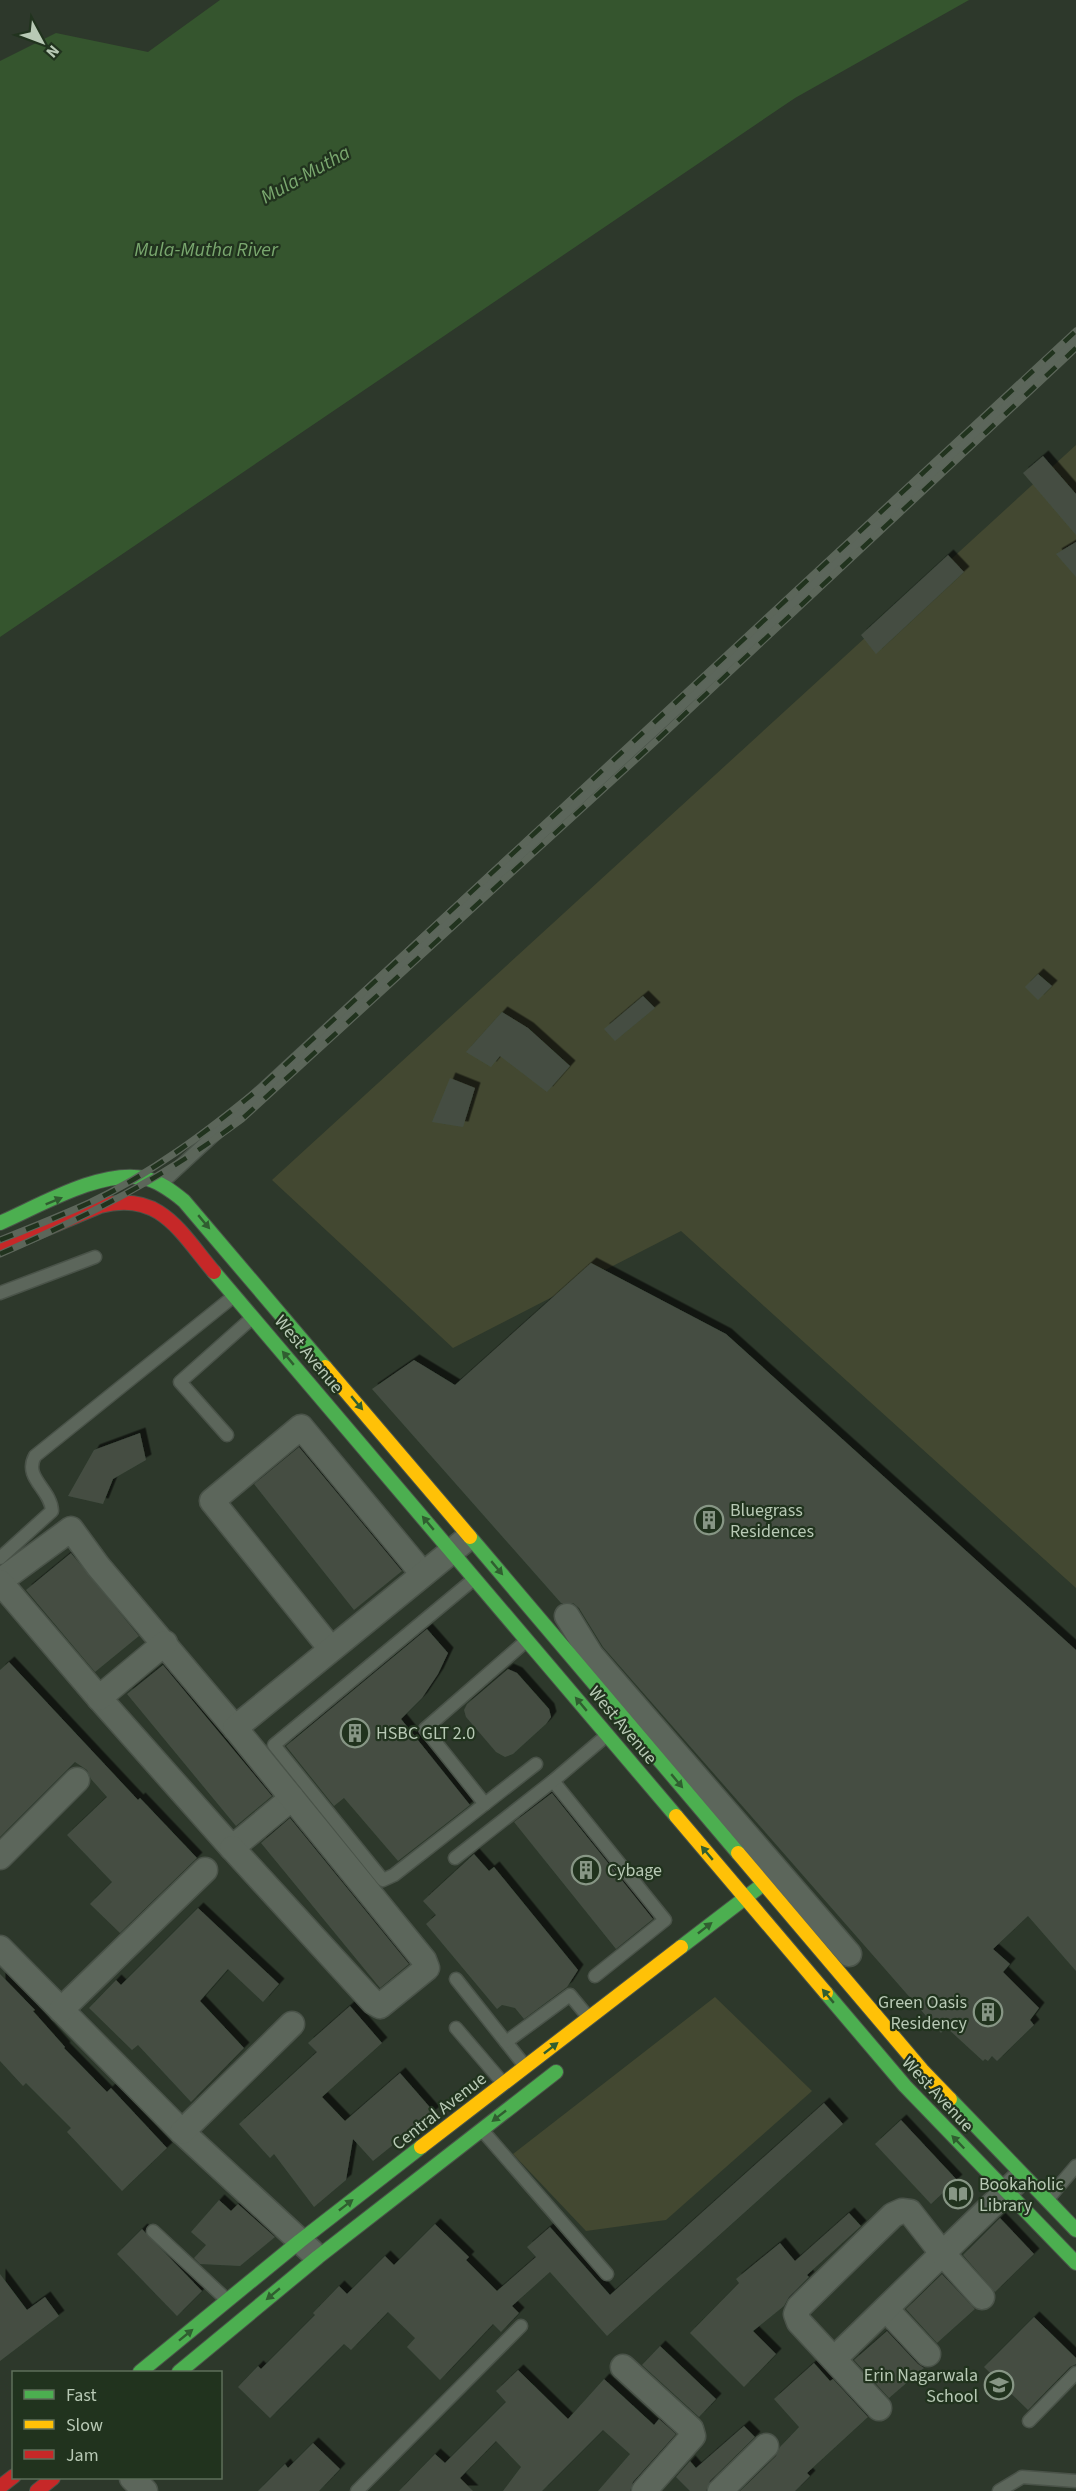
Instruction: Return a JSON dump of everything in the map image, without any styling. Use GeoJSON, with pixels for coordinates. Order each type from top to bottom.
{"type":"FeatureCollection","features":[{"type":"Feature","properties":{"kind":"main road"},"geometry":{"type":"LineString","coordinates":[[0,1223],[104,1180],[127,1177],[145,1178],[160,1185]]}},
{"type":"Feature","properties":{"kind":"main road","name":"West Avenue"},"geometry":{"type":"LineString","coordinates":[[160,1185],[171,1191],[196,1212],[461,1544],[474,1578],[745,1898],[754,1917],[905,2086],[1014,2183],[1047,2200],[1076,2230]]}},
{"type":"Feature","properties":{"kind":"main road","name":"West Avenue"},"geometry":{"type":"LineString","coordinates":[[0,1248],[113,1202],[136,1202],[148,1206],[169,1219],[253,1317],[461,1544],[741,1843],[764,1883],[922,2070],[1076,2263]]}},
{"type":"Feature","properties":{"kind":"main road","name":"Central Avenue"},"geometry":{"type":"LineString","coordinates":[[142,2371],[300,2241],[764,1883]]}},
{"type":"Feature","properties":{"kind":"main road"},"geometry":{"type":"LineString","coordinates":[[754,1917],[777,1899]]}},
{"type":"Feature","properties":{"kind":"main road"},"geometry":{"type":"LineString","coordinates":[[181,2371],[318,2257],[565,2065]]}},
{"type":"Feature","properties":{"kind":"main road"},"geometry":{"type":"LineString","coordinates":[[0,2487],[12,2478]]}},
{"type":"Feature","properties":{"kind":"main road"},"geometry":{"type":"LineString","coordinates":[[37,2491],[52,2479]]}},
{"type":"Feature","properties":{"kind":"street"},"geometry":{"type":"LineString","coordinates":[[331,1650],[212,1501],[301,1427],[423,1575]]}},
{"type":"Feature","properties":{"kind":"street"},"geometry":{"type":"LineString","coordinates":[[71,1529],[98,1566],[165,1643],[424,1960],[427,1968],[380,2006],[373,2002],[232,1848],[0,1582],[71,1529]]}},
{"type":"Feature","properties":{"kind":"street"},"geometry":{"type":"LineString","coordinates":[[235,1728],[461,1544]]}},
{"type":"Feature","properties":{"kind":"street"},"geometry":{"type":"LineString","coordinates":[[567,1616],[591,1655],[741,1843],[849,1954]]}},
{"type":"Feature","properties":{"kind":"street"},"geometry":{"type":"LineString","coordinates":[[99,1698],[165,1643]]}},
{"type":"Feature","properties":{"kind":"street"},"geometry":{"type":"LineString","coordinates":[[0,1857],[76,1780]]}},
{"type":"Feature","properties":{"kind":"street"},"geometry":{"type":"LineString","coordinates":[[232,1848],[292,1798]]}},
{"type":"Feature","properties":{"kind":"street"},"geometry":{"type":"LineString","coordinates":[[61,2010],[205,1870]]}},
{"type":"Feature","properties":{"kind":"street"},"geometry":{"type":"LineString","coordinates":[[0,1948],[182,2132],[318,2257]]}},
{"type":"Feature","properties":{"kind":"street"},"geometry":{"type":"LineString","coordinates":[[182,2132],[292,2024]]}},
{"type":"Feature","properties":{"kind":"street"},"geometry":{"type":"LineString","coordinates":[[834,2359],[1014,2183]]}},
{"type":"Feature","properties":{"kind":"street"},"geometry":{"type":"LineString","coordinates":[[879,2408],[799,2322],[796,2314],[799,2307],[893,2215],[902,2211],[910,2212],[982,2298]]}},
{"type":"Feature","properties":{"kind":"street"},"geometry":{"type":"LineString","coordinates":[[886,2309],[928,2354]]}},
{"type":"Feature","properties":{"kind":"street"},"geometry":{"type":"LineString","coordinates":[[623,2367],[691,2429],[693,2436],[644,2491]]}},
{"type":"Feature","properties":{"kind":"street"},"geometry":{"type":"LineString","coordinates":[[720,2491],[766,2446]]}},
{"type":"Feature","properties":{"kind":"street"},"geometry":{"type":"LineString","coordinates":[[133,2479],[145,2491]]}},
{"type":"Feature","properties":{"kind":"lane"},"geometry":{"type":"LineString","coordinates":[[160,1185],[1076,340]]}},
{"type":"Feature","properties":{"kind":"lane"},"geometry":{"type":"LineString","coordinates":[[0,1293],[95,1257]]}},
{"type":"Feature","properties":{"kind":"lane"},"geometry":{"type":"LineString","coordinates":[[0,1558],[52,1511],[52,1501],[32,1472],[31,1464],[35,1456],[235,1295]]}},
{"type":"Feature","properties":{"kind":"lane"},"geometry":{"type":"LineString","coordinates":[[227,1435],[180,1382],[253,1317]]}},
{"type":"Feature","properties":{"kind":"lane"},"geometry":{"type":"LineString","coordinates":[[474,1578],[274,1745],[383,1880],[394,1875],[536,1764]]}},
{"type":"Feature","properties":{"kind":"lane"},"geometry":{"type":"LineString","coordinates":[[485,1804],[425,1729],[527,1640]]}},
{"type":"Feature","properties":{"kind":"lane"},"geometry":{"type":"LineString","coordinates":[[455,1858],[607,1735]]}},
{"type":"Feature","properties":{"kind":"lane"},"geometry":{"type":"LineString","coordinates":[[553,1781],[665,1920],[595,1976]]}},
{"type":"Feature","properties":{"kind":"lane"},"geometry":{"type":"LineString","coordinates":[[456,1979],[526,2067]]}},
{"type":"Feature","properties":{"kind":"lane"},"geometry":{"type":"LineString","coordinates":[[506,2043],[570,1995],[589,2018]]}},
{"type":"Feature","properties":{"kind":"lane"},"geometry":{"type":"LineString","coordinates":[[456,2028],[503,2084]]}},
{"type":"Feature","properties":{"kind":"lane"},"geometry":{"type":"LineString","coordinates":[[467,2111],[607,2274]]}},
{"type":"Feature","properties":{"kind":"lane"},"geometry":{"type":"LineString","coordinates":[[1047,2200],[1076,2166]]}},
{"type":"Feature","properties":{"kind":"lane"},"geometry":{"type":"LineString","coordinates":[[153,2231],[228,2301]]}},
{"type":"Feature","properties":{"kind":"lane"},"geometry":{"type":"LineString","coordinates":[[357,2491],[521,2326]]}},
{"type":"Feature","properties":{"kind":"lane"},"geometry":{"type":"LineString","coordinates":[[1029,2421],[1076,2373]]}},
{"type":"Feature","properties":{"kind":"lane"},"geometry":{"type":"LineString","coordinates":[[999,2491],[1022,2477],[1076,2481]]}},
{"type":"Feature","properties":{"kind":"shaded area"},"geometry":{"type":"Polygon","coordinates":[[[1076,445],[1076,1588],[681,1231],[453,1348],[272,1180],[1076,445]]]}},
{"type":"Feature","properties":{"kind":"shaded area"},"geometry":{"type":"Polygon","coordinates":[[[715,1997],[812,2091],[666,2220],[586,2231],[513,2154],[715,1997]]]}},
{"type":"Feature","properties":{"kind":"water","name":"Mula-Mutha River"},"geometry":{"type":"Polygon","coordinates":[[[220,0],[969,0],[795,98],[0,637],[0,61],[56,33],[148,52],[220,0]]]}},
{"type":"Feature","properties":{"kind":"building"},"geometry":{"type":"Polygon","coordinates":[[[1043,456],[1076,494],[1076,535],[1023,473],[1043,456]]]}},
{"type":"Feature","properties":{"kind":"building"},"geometry":{"type":"Polygon","coordinates":[[[1076,542],[1076,577],[1056,554],[1076,542]]]}},
{"type":"Feature","properties":{"kind":"building"},"geometry":{"type":"Polygon","coordinates":[[[948,555],[964,572],[876,654],[861,635],[948,555]]]}},
{"type":"Feature","properties":{"kind":"building"},"geometry":{"type":"Polygon","coordinates":[[[1038,974],[1052,986],[1038,1000],[1025,987],[1038,974]]]}},
{"type":"Feature","properties":{"kind":"building"},"geometry":{"type":"Polygon","coordinates":[[[643,996],[655,1008],[615,1041],[604,1029],[643,996]]]}},
{"type":"Feature","properties":{"kind":"building"},"geometry":{"type":"Polygon","coordinates":[[[502,1012],[528,1028],[570,1066],[547,1092],[500,1056],[491,1067],[466,1052],[502,1012]]]}},
{"type":"Feature","properties":{"kind":"building"},"geometry":{"type":"Polygon","coordinates":[[[450,1078],[475,1088],[463,1127],[432,1122],[450,1078]]]}},
{"type":"Feature","properties":{"kind":"building","name":"Bluegrass Residences"},"geometry":{"type":"Polygon","coordinates":[[[591,1263],[726,1334],[1076,1650],[1076,1971],[1028,1916],[993,1949],[1010,1964],[1003,1972],[1039,2008],[1030,2020],[1034,2025],[997,2061],[992,2056],[988,2061],[985,2059],[983,2061],[946,2027],[941,2033],[603,1647],[579,1608],[573,1603],[561,1603],[372,1389],[414,1360],[455,1385],[591,1263]]]}},
{"type":"Feature","properties":{"kind":"building"},"geometry":{"type":"Polygon","coordinates":[[[140,1433],[146,1460],[113,1479],[103,1504],[68,1496],[94,1450],[140,1433]]]}},
{"type":"Feature","properties":{"kind":"building"},"geometry":{"type":"Polygon","coordinates":[[[299,1447],[402,1571],[354,1610],[254,1484],[299,1447]]]}},
{"type":"Feature","properties":{"kind":"building"},"geometry":{"type":"Polygon","coordinates":[[[71,1553],[139,1636],[95,1672],[26,1590],[71,1553]]]}},
{"type":"Feature","properties":{"kind":"building","name":"HSBC GLT 2.0"},"geometry":{"type":"Polygon","coordinates":[[[427,1629],[448,1653],[438,1674],[422,1698],[401,1719],[470,1805],[398,1861],[344,1798],[334,1806],[286,1746],[427,1629]]]}},
{"type":"Feature","properties":{"kind":"building"},"geometry":{"type":"Polygon","coordinates":[[[9,1662],[138,1800],[140,1798],[197,1858],[120,1933],[90,1904],[112,1882],[67,1835],[107,1797],[91,1779],[87,1770],[75,1762],[0,1837],[0,1670],[9,1662]]]}},
{"type":"Feature","properties":{"kind":"building"},"geometry":{"type":"Polygon","coordinates":[[[163,1665],[272,1796],[236,1826],[127,1694],[163,1665]]]}},
{"type":"Feature","properties":{"kind":"building"},"geometry":{"type":"Polygon","coordinates":[[[508,1669],[517,1673],[549,1709],[551,1717],[513,1754],[505,1757],[496,1752],[466,1717],[464,1710],[467,1704],[508,1669]]]}},
{"type":"Feature","properties":{"kind":"building","name":"Cybage"},"geometry":{"type":"Polygon","coordinates":[[[552,1793],[653,1919],[616,1949],[514,1822],[552,1793]]]}},
{"type":"Feature","properties":{"kind":"building"},"geometry":{"type":"Polygon","coordinates":[[[290,1818],[409,1964],[380,1988],[261,1843],[290,1818]]]}},
{"type":"Feature","properties":{"kind":"building"},"geometry":{"type":"Polygon","coordinates":[[[474,1854],[489,1871],[494,1867],[578,1970],[567,1987],[524,2019],[515,2008],[502,2005],[497,2009],[426,1924],[436,1915],[423,1901],[474,1854]]]}},
{"type":"Feature","properties":{"kind":"building"},"geometry":{"type":"Polygon","coordinates":[[[198,1908],[279,1984],[263,2002],[228,1969],[200,2001],[244,2048],[191,2102],[138,2045],[132,2050],[89,2008],[116,1980],[121,1985],[198,1908]]]}},
{"type":"Feature","properties":{"kind":"building"},"geometry":{"type":"Polygon","coordinates":[[[0,1974],[35,2010],[33,2011],[64,2048],[107,2092],[111,2088],[167,2148],[122,2191],[67,2132],[71,2128],[26,2083],[23,2086],[0,2061],[0,1974]]]}},
{"type":"Feature","properties":{"kind":"building"},"geometry":{"type":"Polygon","coordinates":[[[350,2006],[382,2043],[322,2097],[345,2121],[400,2073],[434,2112],[373,2161],[353,2139],[346,2180],[314,2207],[274,2154],[270,2158],[239,2124],[317,2052],[308,2043],[350,2006]]]}},
{"type":"Feature","properties":{"kind":"building"},"geometry":{"type":"Polygon","coordinates":[[[824,2103],[843,2124],[607,2336],[550,2272],[512,2306],[519,2313],[501,2332],[493,2324],[440,2380],[407,2347],[415,2338],[388,2312],[351,2350],[344,2344],[270,2418],[238,2387],[258,2366],[261,2369],[315,2315],[313,2313],[339,2286],[347,2294],[385,2256],[394,2265],[435,2224],[469,2257],[466,2260],[497,2291],[536,2257],[527,2247],[550,2227],[610,2295],[824,2103]]]}},
{"type":"Feature","properties":{"kind":"building"},"geometry":{"type":"Polygon","coordinates":[[[901,2120],[957,2180],[931,2204],[875,2144],[901,2120]]]}},
{"type":"Feature","properties":{"kind":"building"},"geometry":{"type":"Polygon","coordinates":[[[219,2200],[231,2211],[238,2204],[275,2237],[240,2266],[200,2264],[194,2258],[206,2245],[191,2232],[219,2200]]]}},
{"type":"Feature","properties":{"kind":"building"},"geometry":{"type":"Polygon","coordinates":[[[849,2213],[861,2226],[807,2275],[809,2277],[789,2297],[784,2306],[753,2331],[776,2354],[744,2387],[690,2333],[739,2283],[736,2279],[780,2243],[795,2261],[849,2213]]]}},
{"type":"Feature","properties":{"kind":"building"},"geometry":{"type":"Polygon","coordinates":[[[1000,2218],[1034,2254],[995,2292],[963,2255],[1000,2218]]]}},
{"type":"Feature","properties":{"kind":"building"},"geometry":{"type":"Polygon","coordinates":[[[142,2229],[202,2291],[177,2316],[117,2254],[142,2229]]]}},
{"type":"Feature","properties":{"kind":"building"},"geometry":{"type":"Polygon","coordinates":[[[0,2274],[27,2310],[45,2297],[59,2316],[0,2361],[0,2274]]]}},
{"type":"Feature","properties":{"kind":"building"},"geometry":{"type":"Polygon","coordinates":[[[942,2274],[975,2309],[937,2343],[906,2309],[942,2274]]]}},
{"type":"Feature","properties":{"kind":"building"},"geometry":{"type":"Polygon","coordinates":[[[1034,2317],[1076,2358],[1076,2364],[1070,2367],[1028,2410],[984,2367],[1034,2317]]]}},
{"type":"Feature","properties":{"kind":"building"},"geometry":{"type":"Polygon","coordinates":[[[887,2331],[924,2368],[889,2398],[854,2360],[887,2331]]]}},
{"type":"Feature","properties":{"kind":"building"},"geometry":{"type":"Polygon","coordinates":[[[660,2346],[716,2399],[699,2417],[642,2365],[660,2346]]]}},
{"type":"Feature","properties":{"kind":"building"},"geometry":{"type":"Polygon","coordinates":[[[814,2363],[830,2381],[833,2379],[868,2417],[807,2473],[810,2476],[795,2491],[740,2491],[776,2456],[780,2447],[799,2427],[774,2399],[814,2363]]]}},
{"type":"Feature","properties":{"kind":"building"},"geometry":{"type":"Polygon","coordinates":[[[518,2370],[568,2419],[604,2379],[654,2425],[659,2419],[676,2434],[633,2482],[630,2491],[598,2491],[630,2454],[603,2430],[542,2491],[503,2491],[521,2467],[496,2441],[460,2478],[473,2491],[399,2491],[435,2454],[445,2463],[506,2402],[496,2391],[518,2370]]]}},
{"type":"Feature","properties":{"kind":"building"},"geometry":{"type":"Polygon","coordinates":[[[744,2426],[755,2437],[710,2481],[706,2491],[690,2491],[676,2477],[690,2461],[696,2468],[744,2426]]]}},
{"type":"Feature","properties":{"kind":"building"},"geometry":{"type":"Polygon","coordinates":[[[313,2443],[340,2469],[319,2491],[258,2491],[285,2464],[288,2468],[313,2443]]]}},
{"type":"Feature","properties":{"kind":"railway"},"geometry":{"type":"LineString","coordinates":[[0,1240],[89,1203],[135,1179],[199,1136],[260,1088],[1076,331]]}},
{"type":"Feature","properties":{"kind":"railway"},"geometry":{"type":"LineString","coordinates":[[0,1254],[125,1194],[185,1159],[242,1119],[656,741],[1076,348]]}},
{"type":"Feature","properties":{"kind":"traffic: fast"},"geometry":{"type":"LineString","coordinates":[[0,1223],[90,1184],[127,1177],[144,1178],[155,1182],[184,1201],[325,1367]]}},
{"type":"Feature","properties":{"kind":"traffic: fast"},"geometry":{"type":"LineString","coordinates":[[214,1272],[676,1816]]}},
{"type":"Feature","properties":{"kind":"traffic: fast"},"geometry":{"type":"LineString","coordinates":[[470,1537],[738,1853]]}},
{"type":"Feature","properties":{"kind":"traffic: fast"},"geometry":{"type":"LineString","coordinates":[[681,1947],[762,1885]]}},
{"type":"Feature","properties":{"kind":"traffic: fast"},"geometry":{"type":"LineString","coordinates":[[826,1993],[905,2086],[1076,2263]]}},
{"type":"Feature","properties":{"kind":"traffic: fast"},"geometry":{"type":"LineString","coordinates":[[180,2371],[318,2257],[556,2072]]}},
{"type":"Feature","properties":{"kind":"traffic: fast"},"geometry":{"type":"LineString","coordinates":[[950,2099],[1076,2230]]}},
{"type":"Feature","properties":{"kind":"traffic: fast"},"geometry":{"type":"LineString","coordinates":[[141,2371],[300,2241],[421,2147]]}},
{"type":"Feature","properties":{"kind":"traffic: slow"},"geometry":{"type":"LineString","coordinates":[[325,1367],[470,1537]]}},
{"type":"Feature","properties":{"kind":"traffic: slow"},"geometry":{"type":"LineString","coordinates":[[676,1816],[826,1993]]}},
{"type":"Feature","properties":{"kind":"traffic: slow"},"geometry":{"type":"LineString","coordinates":[[738,1853],[922,2070],[950,2099]]}},
{"type":"Feature","properties":{"kind":"traffic: slow"},"geometry":{"type":"LineString","coordinates":[[421,2147],[681,1947]]}},
{"type":"Feature","properties":{"kind":"traffic: jam"},"geometry":{"type":"LineString","coordinates":[[0,1248],[100,1206],[121,1203],[138,1204],[153,1209],[167,1218],[179,1229],[214,1272]]}},
{"type":"Feature","properties":{"kind":"traffic: jam"},"geometry":{"type":"LineString","coordinates":[[0,2487],[12,2478]]}},
{"type":"Feature","properties":{"kind":"traffic: jam"},"geometry":{"type":"LineString","coordinates":[[37,2491],[52,2479]]}},
{"type":"Feature","properties":{"kind":"place","name":"Bluegrass Residences"},"geometry":{"type":"Point","coordinates":[709,1520]}},
{"type":"Feature","properties":{"kind":"place","name":"HSBC GLT 2.0"},"geometry":{"type":"Point","coordinates":[355,1733]}},
{"type":"Feature","properties":{"kind":"place","name":"Cybage"},"geometry":{"type":"Point","coordinates":[586,1870]}},
{"type":"Feature","properties":{"kind":"place","name":"Green Oasis Residency"},"geometry":{"type":"Point","coordinates":[988,2012]}},
{"type":"Feature","properties":{"kind":"place","name":"Bookaholic Library"},"geometry":{"type":"Point","coordinates":[958,2194]}},
{"type":"Feature","properties":{"kind":"place","name":"Erin Nagarwala School"},"geometry":{"type":"Point","coordinates":[999,2385]}},
{"type":"Feature","properties":{"kind":"water label","name":"Mula-Mutha"},"geometry":{"type":"Point","coordinates":[305,174]}}]}
